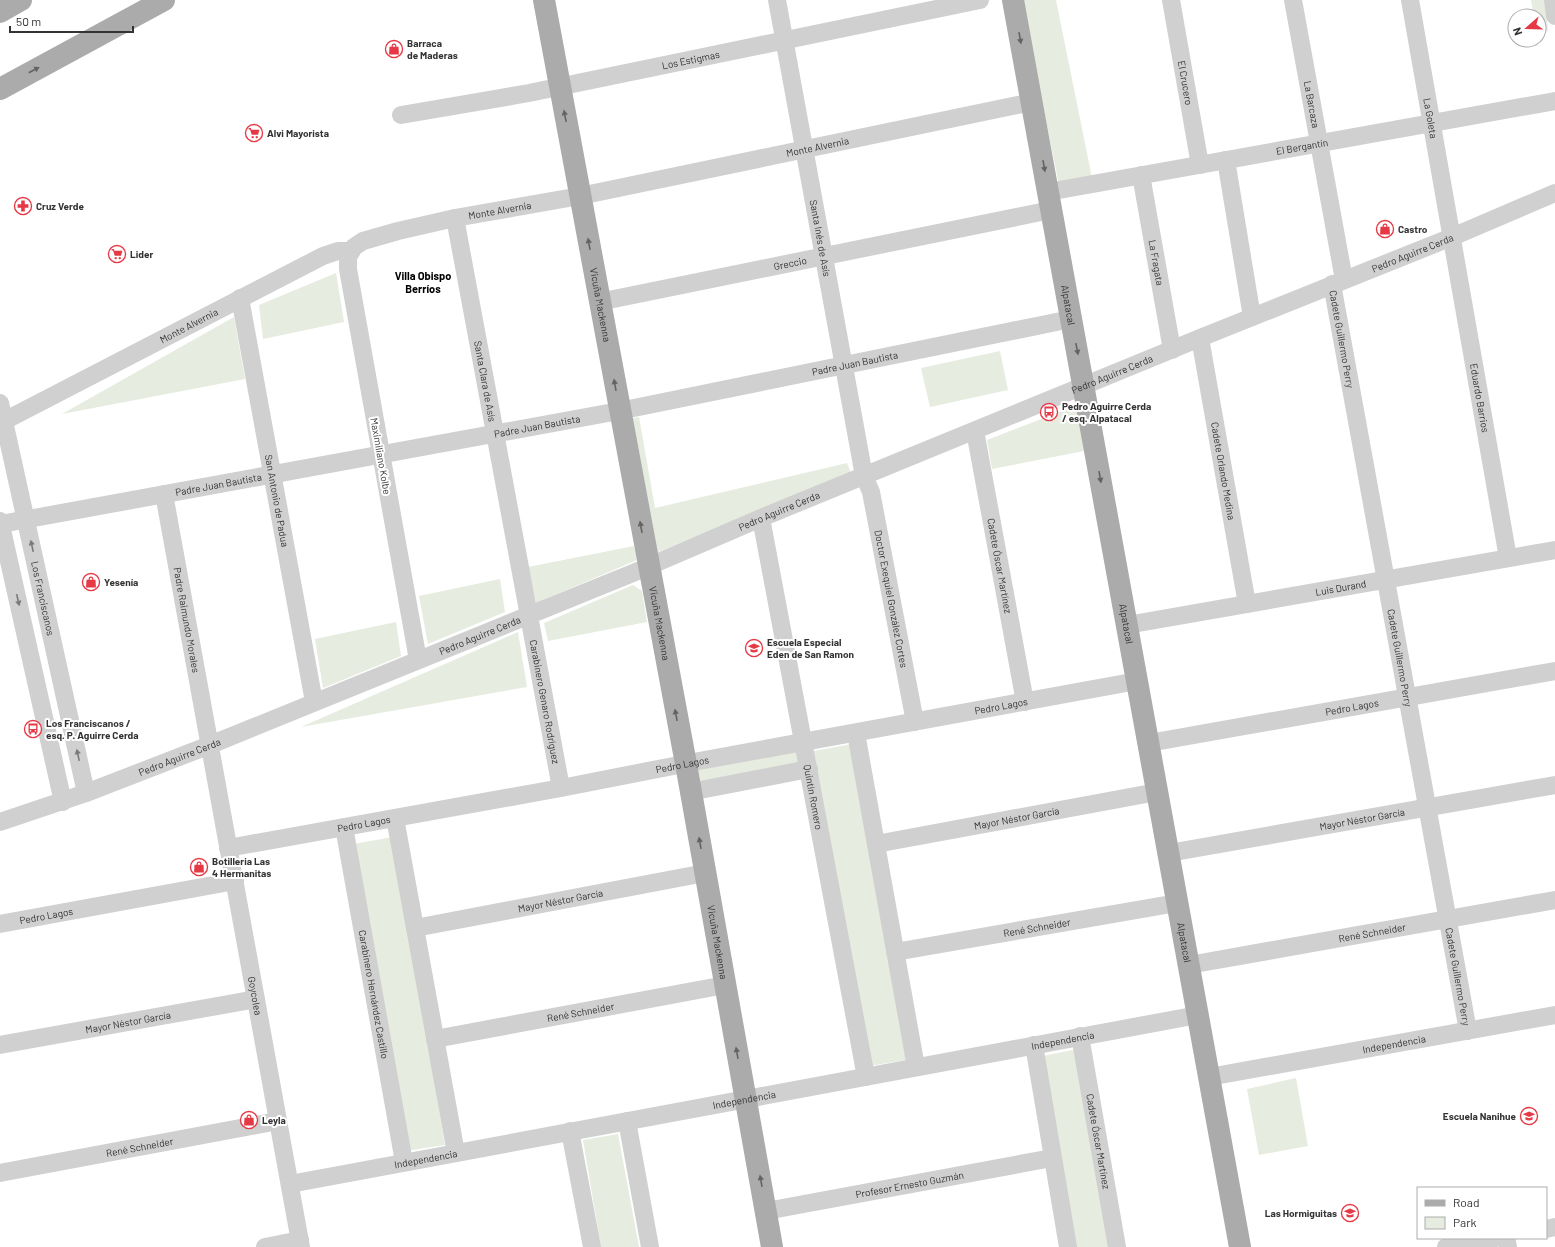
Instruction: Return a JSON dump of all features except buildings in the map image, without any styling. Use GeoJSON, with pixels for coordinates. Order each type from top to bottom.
{"type":"FeatureCollection","features":[{"type":"Feature","properties":{"kind":"main road"},"geometry":{"type":"LineString","coordinates":[[0,12],[21,0]]}},
{"type":"Feature","properties":{"kind":"main road"},"geometry":{"type":"LineString","coordinates":[[0,89],[164,0]]}},
{"type":"Feature","properties":{"kind":"main road","name":"Vicuña Mackenna"},"geometry":{"type":"LineString","coordinates":[[544,0],[619,411],[686,764],[772,1247]]}},
{"type":"Feature","properties":{"kind":"main road","name":"Alpatacal"},"geometry":{"type":"LineString","coordinates":[[1013,0],[1240,1247]]}},
{"type":"Feature","properties":{"kind":"street","name":"Santa Inés de Asís"},"geometry":{"type":"LineString","coordinates":[[777,0],[864,476]]}},
{"type":"Feature","properties":{"kind":"street","name":"Los Estigmas"},"geometry":{"type":"LineString","coordinates":[[401,115],[560,86],[980,0]]}},
{"type":"Feature","properties":{"kind":"street","name":"El Crucero"},"geometry":{"type":"LineString","coordinates":[[1171,0],[1200,164]]}},
{"type":"Feature","properties":{"kind":"street","name":"La Barcaza"},"geometry":{"type":"LineString","coordinates":[[1293,0],[1319,143],[1338,282]]}},
{"type":"Feature","properties":{"kind":"street","name":"La Goleta"},"geometry":{"type":"LineString","coordinates":[[1410,0],[1452,237]]}},
{"type":"Feature","properties":{"kind":"street"},"geometry":{"type":"LineString","coordinates":[[1553,0],[1555,16]]}},
{"type":"Feature","properties":{"kind":"street","name":"El Bergantín"},"geometry":{"type":"LineString","coordinates":[[1050,201],[1141,175],[1555,101]]}},
{"type":"Feature","properties":{"kind":"street","name":"Monte Alvernia"},"geometry":{"type":"LineString","coordinates":[[4,421],[323,256],[338,251],[351,251],[358,244],[370,239],[454,218],[580,196],[1032,102]]}},
{"type":"Feature","properties":{"kind":"street"},"geometry":{"type":"LineString","coordinates":[[1226,160],[1252,317]]}},
{"type":"Feature","properties":{"kind":"street","name":"La Fragata"},"geometry":{"type":"LineString","coordinates":[[1141,175],[1172,350]]}},
{"type":"Feature","properties":{"kind":"street","name":"Pedro Aguirre Cerda"},"geometry":{"type":"LineString","coordinates":[[0,822],[62,802],[210,745],[530,615],[1200,338],[1452,237],[1555,193]]}},
{"type":"Feature","properties":{"kind":"street","name":"Greccio"},"geometry":{"type":"LineString","coordinates":[[600,302],[824,256],[1050,201]]}},
{"type":"Feature","properties":{"kind":"street","name":"Santa Clara de Asís"},"geometry":{"type":"LineString","coordinates":[[454,218],[530,615]]}},
{"type":"Feature","properties":{"kind":"street","name":"Eduardo Barrios"},"geometry":{"type":"LineString","coordinates":[[1452,237],[1508,558]]}},
{"type":"Feature","properties":{"kind":"street","name":"Maximiliano Kolbe"},"geometry":{"type":"LineString","coordinates":[[351,251],[348,257],[348,269],[418,660]]}},
{"type":"Feature","properties":{"kind":"street","name":"Cadete Guillermo Perry"},"geometry":{"type":"LineString","coordinates":[[1338,282],[1386,580],[1468,1031]]}},
{"type":"Feature","properties":{"kind":"street","name":"San Antonio de Padua"},"geometry":{"type":"LineString","coordinates":[[240,298],[314,702]]}},
{"type":"Feature","properties":{"kind":"street","name":"Padre Juan Bautista"},"geometry":{"type":"LineString","coordinates":[[0,522],[26,520],[619,411],[1071,319]]}},
{"type":"Feature","properties":{"kind":"street","name":"Cadete Orlando Medina"},"geometry":{"type":"LineString","coordinates":[[1200,338],[1247,604]]}},
{"type":"Feature","properties":{"kind":"street","name":"Los Franciscanos"},"geometry":{"type":"LineString","coordinates":[[0,403],[86,793]]}},
{"type":"Feature","properties":{"kind":"street","name":"Cadete Óscar Martínez"},"geometry":{"type":"LineString","coordinates":[[975,431],[1025,702]]}},
{"type":"Feature","properties":{"kind":"street","name":"Doctor Exequiel González Cortes"},"geometry":{"type":"LineString","coordinates":[[864,476],[871,492],[915,722]]}},
{"type":"Feature","properties":{"kind":"street","name":"Padre Raimundo Morales"},"geometry":{"type":"LineString","coordinates":[[164,494],[210,745]]}},
{"type":"Feature","properties":{"kind":"street","name":"Quintín Romero"},"geometry":{"type":"LineString","coordinates":[[762,518],[866,1077]]}},
{"type":"Feature","properties":{"kind":"street"},"geometry":{"type":"LineString","coordinates":[[0,522],[62,802]]}},
{"type":"Feature","properties":{"kind":"street","name":"Luis Durand"},"geometry":{"type":"LineString","coordinates":[[1127,625],[1555,550]]}},
{"type":"Feature","properties":{"kind":"street","name":"Carabinero Genaro Rodríguez"},"geometry":{"type":"LineString","coordinates":[[530,615],[562,788]]}},
{"type":"Feature","properties":{"kind":"street","name":"Pedro Lagos"},"geometry":{"type":"LineString","coordinates":[[1149,743],[1407,696],[1555,671]]}},
{"type":"Feature","properties":{"kind":"street","name":"Pedro Lagos"},"geometry":{"type":"LineString","coordinates":[[228,848],[562,788],[1137,681]]}},
{"type":"Feature","properties":{"kind":"street"},"geometry":{"type":"LineString","coordinates":[[856,733],[916,1067]]}},
{"type":"Feature","properties":{"kind":"street","name":"Goycolea"},"geometry":{"type":"LineString","coordinates":[[210,745],[301,1244]]}},
{"type":"Feature","properties":{"kind":"street"},"geometry":{"type":"LineString","coordinates":[[690,792],[808,769]]}},
{"type":"Feature","properties":{"kind":"street","name":"Mayor Néstor García"},"geometry":{"type":"LineString","coordinates":[[1169,853],[1555,785]]}},
{"type":"Feature","properties":{"kind":"street","name":"Mayor Néstor García"},"geometry":{"type":"LineString","coordinates":[[876,844],[1157,792]]}},
{"type":"Feature","properties":{"kind":"street"},"geometry":{"type":"LineString","coordinates":[[396,818],[456,1153]]}},
{"type":"Feature","properties":{"kind":"street","name":"Carabinero Hernández Castillo"},"geometry":{"type":"LineString","coordinates":[[344,827],[404,1162]]}},
{"type":"Feature","properties":{"kind":"street","name":"Mayor Néstor García"},"geometry":{"type":"LineString","coordinates":[[416,928],[705,873]]}},
{"type":"Feature","properties":{"kind":"street","name":"Pedro Lagos"},"geometry":{"type":"LineString","coordinates":[[0,924],[235,881]]}},
{"type":"Feature","properties":{"kind":"street","name":"René Schneider"},"geometry":{"type":"LineString","coordinates":[[1189,965],[1555,900]]}},
{"type":"Feature","properties":{"kind":"street","name":"René Schneider"},"geometry":{"type":"LineString","coordinates":[[895,952],[1178,903]]}},
{"type":"Feature","properties":{"kind":"street","name":"René Schneider"},"geometry":{"type":"LineString","coordinates":[[435,1039],[725,985]]}},
{"type":"Feature","properties":{"kind":"street","name":"Mayor Néstor García"},"geometry":{"type":"LineString","coordinates":[[0,1045],[256,999]]}},
{"type":"Feature","properties":{"kind":"street","name":"Independencia"},"geometry":{"type":"LineString","coordinates":[[290,1184],[1198,1015]]}},
{"type":"Feature","properties":{"kind":"street","name":"Independencia"},"geometry":{"type":"LineString","coordinates":[[1209,1077],[1555,1015]]}},
{"type":"Feature","properties":{"kind":"street","name":"Cadete Óscar Martínez"},"geometry":{"type":"LineString","coordinates":[[1080,1036],[1117,1247]]}},
{"type":"Feature","properties":{"kind":"street"},"geometry":{"type":"LineString","coordinates":[[1034,1045],[1068,1247]]}},
{"type":"Feature","properties":{"kind":"street","name":"René Schneider"},"geometry":{"type":"LineString","coordinates":[[0,1173],[278,1121]]}},
{"type":"Feature","properties":{"kind":"street"},"geometry":{"type":"LineString","coordinates":[[627,1121],[650,1247]]}},
{"type":"Feature","properties":{"kind":"street"},"geometry":{"type":"LineString","coordinates":[[570,1131],[587,1246]]}},
{"type":"Feature","properties":{"kind":"street","name":"Profesor Ernesto Guzmán"},"geometry":{"type":"LineString","coordinates":[[766,1211],[1052,1158]]}},
{"type":"Feature","properties":{"kind":"street"},"geometry":{"type":"LineString","coordinates":[[1446,1247],[1490,1239]]}},
{"type":"Feature","properties":{"kind":"street"},"geometry":{"type":"LineString","coordinates":[[265,1247],[301,1244]]}},
{"type":"Feature","properties":{"kind":"green space"},"geometry":{"type":"Polygon","coordinates":[[[1022,0],[1056,0],[1092,178],[1059,185],[1022,0]]]}},
{"type":"Feature","properties":{"kind":"green space"},"geometry":{"type":"Polygon","coordinates":[[[1531,0],[1545,0],[1546,8],[1532,8],[1531,0]]]}},
{"type":"Feature","properties":{"kind":"green space"},"geometry":{"type":"Polygon","coordinates":[[[336,273],[344,322],[263,339],[259,305],[336,273]]]}},
{"type":"Feature","properties":{"kind":"green space"},"geometry":{"type":"Polygon","coordinates":[[[234,317],[245,379],[62,414],[234,317]]]}},
{"type":"Feature","properties":{"kind":"green space"},"geometry":{"type":"Polygon","coordinates":[[[1000,351],[1008,390],[930,407],[921,368],[1000,351]]]}},
{"type":"Feature","properties":{"kind":"green space"},"geometry":{"type":"Polygon","coordinates":[[[1070,408],[1079,411],[1084,451],[992,469],[987,440],[1070,408]]]}},
{"type":"Feature","properties":{"kind":"green space"},"geometry":{"type":"Polygon","coordinates":[[[639,417],[655,508],[847,463],[851,473],[658,552],[652,551],[629,419],[639,417]]]}},
{"type":"Feature","properties":{"kind":"green space"},"geometry":{"type":"Polygon","coordinates":[[[634,546],[637,560],[536,603],[528,567],[634,546]]]}},
{"type":"Feature","properties":{"kind":"green space"},"geometry":{"type":"Polygon","coordinates":[[[500,579],[505,612],[428,644],[419,596],[500,579]]]}},
{"type":"Feature","properties":{"kind":"green space"},"geometry":{"type":"Polygon","coordinates":[[[633,585],[642,591],[647,622],[548,641],[544,623],[633,585]]]}},
{"type":"Feature","properties":{"kind":"green space"},"geometry":{"type":"Polygon","coordinates":[[[396,622],[401,656],[323,688],[315,639],[396,622]]]}},
{"type":"Feature","properties":{"kind":"green space"},"geometry":{"type":"Polygon","coordinates":[[[518,632],[527,687],[301,727],[518,632]]]}},
{"type":"Feature","properties":{"kind":"green space"},"geometry":{"type":"Polygon","coordinates":[[[852,744],[906,1060],[869,1066],[813,751],[852,744]]]}},
{"type":"Feature","properties":{"kind":"green space"},"geometry":{"type":"Polygon","coordinates":[[[800,748],[803,765],[701,784],[698,768],[800,748]]]}},
{"type":"Feature","properties":{"kind":"green space"},"geometry":{"type":"Polygon","coordinates":[[[393,837],[445,1145],[405,1151],[353,844],[393,837]]]}},
{"type":"Feature","properties":{"kind":"green space"},"geometry":{"type":"Polygon","coordinates":[[[1077,1049],[1112,1247],[1075,1247],[1043,1056],[1077,1049]]]}},
{"type":"Feature","properties":{"kind":"green space"},"geometry":{"type":"Polygon","coordinates":[[[1296,1078],[1308,1146],[1259,1155],[1247,1089],[1296,1078]]]}},
{"type":"Feature","properties":{"kind":"green space"},"geometry":{"type":"Polygon","coordinates":[[[618,1134],[639,1247],[601,1247],[583,1140],[618,1134]]]}},
{"type":"Feature","properties":{"kind":"place","name":"Barraca de Maderas"},"geometry":{"type":"Point","coordinates":[394,49]}},
{"type":"Feature","properties":{"kind":"place","name":"Alvi Mayorista"},"geometry":{"type":"Point","coordinates":[254,133]}},
{"type":"Feature","properties":{"kind":"place","name":"Cruz Verde"},"geometry":{"type":"Point","coordinates":[23,206]}},
{"type":"Feature","properties":{"kind":"place","name":"Castro"},"geometry":{"type":"Point","coordinates":[1385,229]}},
{"type":"Feature","properties":{"kind":"place","name":"Lider"},"geometry":{"type":"Point","coordinates":[117,254]}},
{"type":"Feature","properties":{"kind":"place","name":"Pedro Aguirre Cerda / esq. Alpatacal"},"geometry":{"type":"Point","coordinates":[1049,412]}},
{"type":"Feature","properties":{"kind":"place","name":"Yesenía"},"geometry":{"type":"Point","coordinates":[91,582]}},
{"type":"Feature","properties":{"kind":"place","name":"Escuela Especial Eden de San Ramon"},"geometry":{"type":"Point","coordinates":[754,648]}},
{"type":"Feature","properties":{"kind":"place","name":"Los Franciscanos / esq. P. Aguirre Cerda"},"geometry":{"type":"Point","coordinates":[33,729]}},
{"type":"Feature","properties":{"kind":"place","name":"Botilleria Las 4 Hermanitas"},"geometry":{"type":"Point","coordinates":[199,867]}},
{"type":"Feature","properties":{"kind":"place","name":"Escuela Nanihue"},"geometry":{"type":"Point","coordinates":[1529,1116]}},
{"type":"Feature","properties":{"kind":"place","name":"Leyla"},"geometry":{"type":"Point","coordinates":[249,1120]}},
{"type":"Feature","properties":{"kind":"place","name":"Las Hormiguitas"},"geometry":{"type":"Point","coordinates":[1350,1213]}},
{"type":"Feature","properties":{"kind":"district","name":"Villa Obispo Berríos"},"geometry":{"type":"Point","coordinates":[423,282]}}]}
